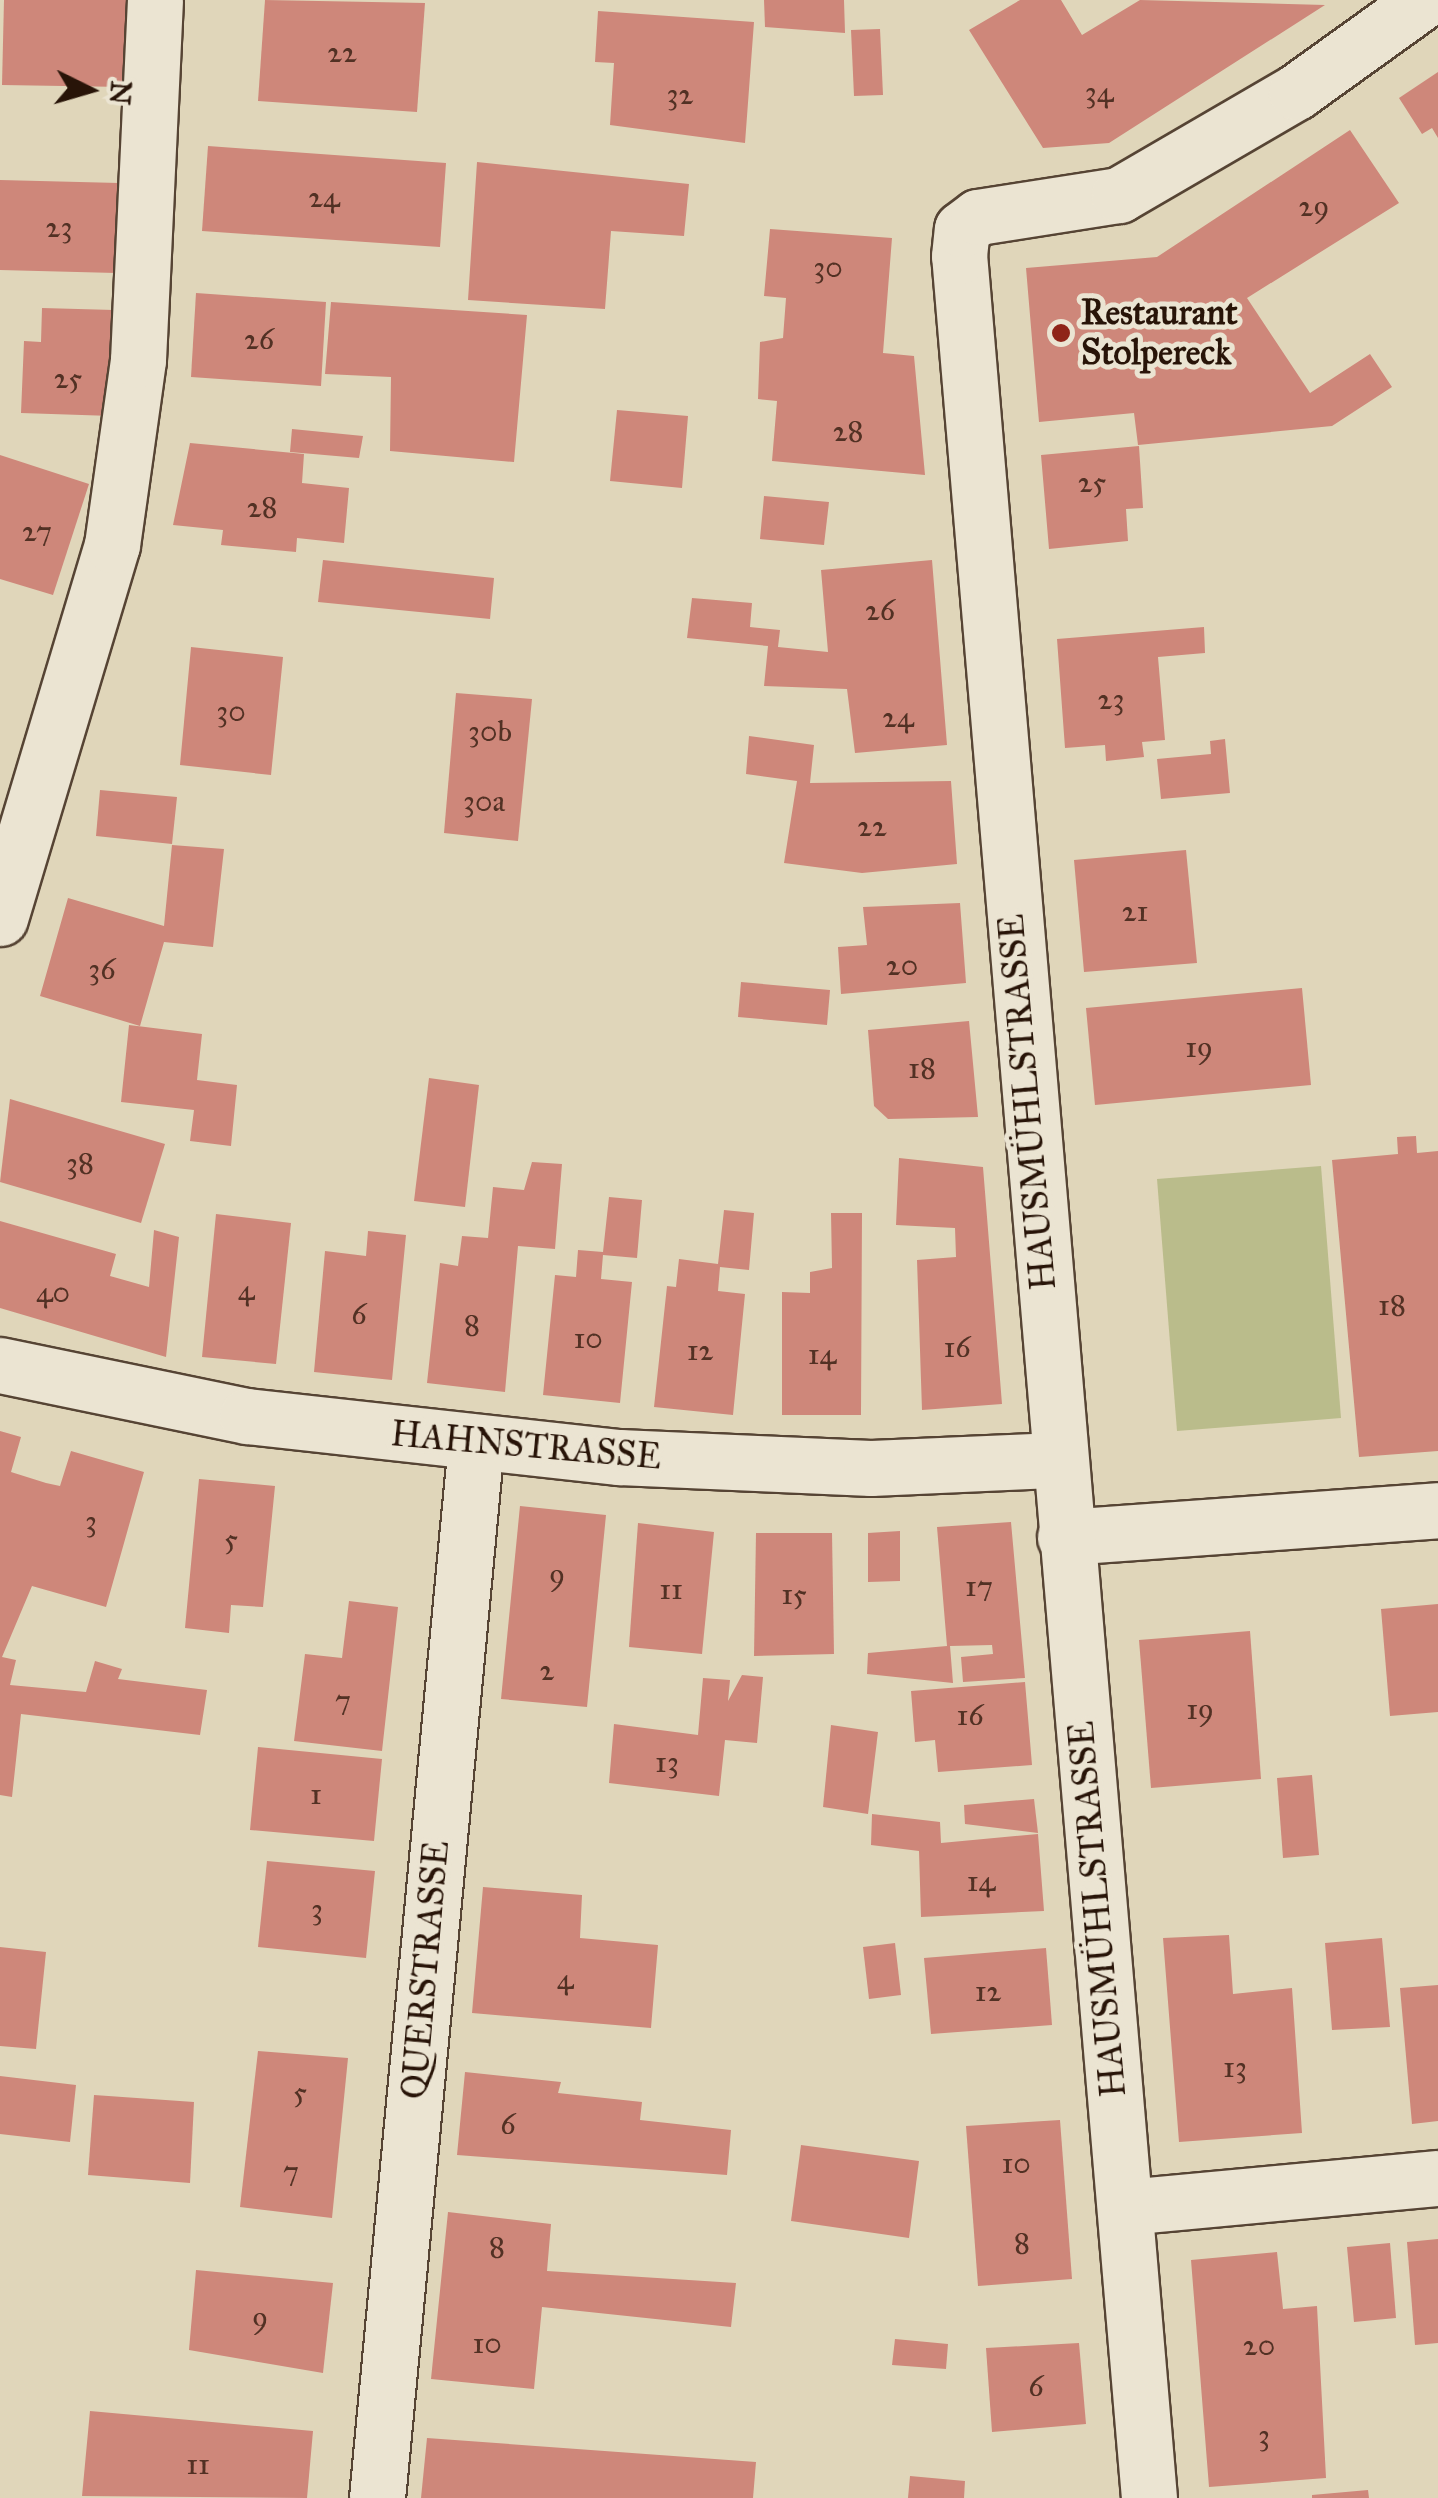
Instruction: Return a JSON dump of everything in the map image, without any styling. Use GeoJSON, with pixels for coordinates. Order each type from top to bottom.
{"type":"FeatureCollection","features":[{"type":"Feature","properties":{"kind":"street"},"geometry":{"type":"LineString","coordinates":[[0,918],[112,544],[138,360],[156,0]]}},
{"type":"Feature","properties":{"kind":"street","name":"HAUSMÜHLSTRASSE"},"geometry":{"type":"LineString","coordinates":[[1149,2498],[1057,1460],[962,229],[978,217],[1119,195],[1296,92],[1424,0]]}},
{"type":"Feature","properties":{"kind":"street","name":"HAHNSTRASSE"},"geometry":{"type":"LineString","coordinates":[[0,1366],[246,1416],[476,1442],[871,1468],[1057,1460]]}},
{"type":"Feature","properties":{"kind":"street","name":"QUERSTRASSE"},"geometry":{"type":"LineString","coordinates":[[377,2498],[476,1442]]}},
{"type":"Feature","properties":{"kind":"street"},"geometry":{"type":"LineString","coordinates":[[1065,1537],[1438,1510]]}},
{"type":"Feature","properties":{"kind":"street"},"geometry":{"type":"LineString","coordinates":[[1125,2207],[1438,2178]]}},
{"type":"Feature","properties":{"kind":"green space"},"geometry":{"type":"Polygon","coordinates":[[[1321,1166],[1341,1418],[1177,1431],[1157,1179],[1321,1166]]]}},
{"type":"Feature","properties":{"kind":"building"},"geometry":{"type":"Polygon","coordinates":[[[4,0],[127,0],[125,87],[2,85],[4,0]]]}},
{"type":"Feature","properties":{"kind":"building"},"geometry":{"type":"Polygon","coordinates":[[[265,0],[425,3],[417,112],[258,101],[265,0]]]}},
{"type":"Feature","properties":{"kind":"building"},"geometry":{"type":"Polygon","coordinates":[[[764,0],[844,0],[845,33],[765,27],[764,0]]]}},
{"type":"Feature","properties":{"kind":"building"},"geometry":{"type":"Polygon","coordinates":[[[1020,0],[1061,0],[1082,35],[1140,0],[1325,5],[1109,143],[1043,148],[969,30],[1020,0]]]}},
{"type":"Feature","properties":{"kind":"building"},"geometry":{"type":"Polygon","coordinates":[[[598,11],[754,22],[745,143],[610,125],[614,63],[595,62],[598,11]]]}},
{"type":"Feature","properties":{"kind":"building"},"geometry":{"type":"Polygon","coordinates":[[[880,29],[883,95],[854,96],[851,30],[880,29]]]}},
{"type":"Feature","properties":{"kind":"building"},"geometry":{"type":"Polygon","coordinates":[[[1438,72],[1438,138],[1432,128],[1422,134],[1399,98],[1438,72]]]}},
{"type":"Feature","properties":{"kind":"building"},"geometry":{"type":"Polygon","coordinates":[[[1350,130],[1399,203],[1247,298],[1310,393],[1370,354],[1392,387],[1332,426],[1138,445],[1134,413],[1039,422],[1026,268],[1157,257],[1350,130]]]}},
{"type":"Feature","properties":{"kind":"building"},"geometry":{"type":"Polygon","coordinates":[[[208,146],[446,163],[440,247],[202,231],[208,146]]]}},
{"type":"Feature","properties":{"kind":"building"},"geometry":{"type":"Polygon","coordinates":[[[477,162],[689,184],[684,236],[611,231],[605,309],[468,300],[477,162]]]}},
{"type":"Feature","properties":{"kind":"building"},"geometry":{"type":"Polygon","coordinates":[[[0,180],[119,183],[116,273],[0,270],[0,180]]]}},
{"type":"Feature","properties":{"kind":"building"},"geometry":{"type":"Polygon","coordinates":[[[770,229],[892,238],[883,353],[914,356],[925,475],[772,461],[777,401],[758,399],[760,342],[783,338],[786,298],[764,296],[770,229]]]}},
{"type":"Feature","properties":{"kind":"building"},"geometry":{"type":"Polygon","coordinates":[[[196,293],[326,302],[321,386],[191,377],[196,293]]]}},
{"type":"Feature","properties":{"kind":"building"},"geometry":{"type":"Polygon","coordinates":[[[331,302],[527,315],[514,462],[390,451],[391,377],[325,374],[331,302]]]}},
{"type":"Feature","properties":{"kind":"building"},"geometry":{"type":"Polygon","coordinates":[[[42,308],[114,310],[112,416],[21,413],[24,341],[41,342],[42,308]]]}},
{"type":"Feature","properties":{"kind":"building"},"geometry":{"type":"Polygon","coordinates":[[[617,410],[688,416],[682,488],[610,481],[617,410]]]}},
{"type":"Feature","properties":{"kind":"building"},"geometry":{"type":"Polygon","coordinates":[[[292,429],[363,436],[359,458],[290,452],[292,429]]]}},
{"type":"Feature","properties":{"kind":"building"},"geometry":{"type":"Polygon","coordinates":[[[190,443],[304,454],[302,483],[349,488],[344,543],[297,538],[296,552],[221,545],[223,530],[173,525],[190,443]]]}},
{"type":"Feature","properties":{"kind":"building"},"geometry":{"type":"Polygon","coordinates":[[[1139,446],[1143,508],[1126,509],[1128,541],[1049,549],[1041,455],[1139,446]]]}},
{"type":"Feature","properties":{"kind":"building"},"geometry":{"type":"Polygon","coordinates":[[[0,455],[89,484],[53,595],[0,579],[0,455]]]}},
{"type":"Feature","properties":{"kind":"building"},"geometry":{"type":"Polygon","coordinates":[[[764,496],[829,502],[824,545],[760,539],[764,496]]]}},
{"type":"Feature","properties":{"kind":"building"},"geometry":{"type":"Polygon","coordinates":[[[323,560],[494,578],[490,619],[318,602],[323,560]]]}},
{"type":"Feature","properties":{"kind":"building"},"geometry":{"type":"Polygon","coordinates":[[[932,560],[947,745],[855,753],[847,689],[764,686],[768,646],[687,638],[692,598],[752,603],[750,627],[780,630],[778,647],[828,652],[821,570],[932,560]]]}},
{"type":"Feature","properties":{"kind":"building"},"geometry":{"type":"Polygon","coordinates":[[[1204,627],[1205,653],[1158,657],[1165,740],[1142,742],[1144,757],[1106,761],[1105,745],[1065,748],[1057,639],[1204,627]]]}},
{"type":"Feature","properties":{"kind":"building"},"geometry":{"type":"Polygon","coordinates":[[[191,647],[283,657],[271,775],[180,765],[191,647]]]}},
{"type":"Feature","properties":{"kind":"building"},"geometry":{"type":"Polygon","coordinates":[[[456,693],[532,699],[518,841],[444,833],[456,693]]]}},
{"type":"Feature","properties":{"kind":"building"},"geometry":{"type":"Polygon","coordinates":[[[749,736],[814,745],[810,783],[951,781],[957,864],[862,873],[784,863],[797,781],[746,774],[749,736]]]}},
{"type":"Feature","properties":{"kind":"building"},"geometry":{"type":"Polygon","coordinates":[[[1225,739],[1230,793],[1161,799],[1157,759],[1211,754],[1210,741],[1225,739]]]}},
{"type":"Feature","properties":{"kind":"building"},"geometry":{"type":"Polygon","coordinates":[[[100,790],[177,797],[172,844],[96,836],[100,790]]]}},
{"type":"Feature","properties":{"kind":"building"},"geometry":{"type":"Polygon","coordinates":[[[172,845],[224,849],[213,947],[164,942],[140,1026],[40,996],[68,898],[164,926],[172,845]]]}},
{"type":"Feature","properties":{"kind":"building"},"geometry":{"type":"Polygon","coordinates":[[[1186,850],[1197,963],[1084,972],[1074,860],[1186,850]]]}},
{"type":"Feature","properties":{"kind":"building"},"geometry":{"type":"Polygon","coordinates":[[[960,903],[966,983],[841,994],[838,947],[867,945],[863,907],[960,903]]]}},
{"type":"Feature","properties":{"kind":"building"},"geometry":{"type":"Polygon","coordinates":[[[741,982],[830,990],[827,1025],[738,1017],[741,982]]]}},
{"type":"Feature","properties":{"kind":"building"},"geometry":{"type":"Polygon","coordinates":[[[1302,988],[1311,1085],[1095,1105],[1086,1008],[1302,988]]]}},
{"type":"Feature","properties":{"kind":"building"},"geometry":{"type":"Polygon","coordinates":[[[969,1021],[978,1117],[888,1119],[874,1106],[868,1030],[969,1021]]]}},
{"type":"Feature","properties":{"kind":"building"},"geometry":{"type":"Polygon","coordinates":[[[129,1025],[202,1034],[197,1080],[237,1085],[231,1146],[190,1141],[194,1110],[121,1102],[129,1025]]]}},
{"type":"Feature","properties":{"kind":"building"},"geometry":{"type":"Polygon","coordinates":[[[429,1078],[479,1085],[465,1207],[414,1201],[429,1078]]]}},
{"type":"Feature","properties":{"kind":"building"},"geometry":{"type":"Polygon","coordinates":[[[10,1099],[165,1144],[141,1223],[0,1182],[10,1099]]]}},
{"type":"Feature","properties":{"kind":"building"},"geometry":{"type":"Polygon","coordinates":[[[1416,1136],[1417,1153],[1438,1151],[1438,1451],[1359,1457],[1332,1160],[1398,1154],[1397,1137],[1416,1136]]]}},
{"type":"Feature","properties":{"kind":"building"},"geometry":{"type":"Polygon","coordinates":[[[899,1158],[983,1167],[1002,1404],[922,1410],[917,1260],[956,1257],[955,1228],[896,1225],[899,1158]]]}},
{"type":"Feature","properties":{"kind":"building"},"geometry":{"type":"Polygon","coordinates":[[[532,1162],[562,1164],[555,1249],[518,1246],[505,1392],[427,1383],[440,1263],[458,1266],[462,1236],[488,1238],[493,1187],[524,1190],[532,1162]]]}},
{"type":"Feature","properties":{"kind":"building"},"geometry":{"type":"Polygon","coordinates":[[[609,1197],[642,1200],[637,1258],[603,1255],[601,1279],[632,1282],[620,1403],[543,1395],[555,1275],[576,1277],[578,1250],[603,1252],[609,1197]]]}},
{"type":"Feature","properties":{"kind":"building"},"geometry":{"type":"Polygon","coordinates":[[[724,1210],[754,1213],[749,1270],[720,1267],[718,1291],[745,1294],[733,1415],[654,1407],[667,1286],[676,1287],[679,1259],[718,1264],[724,1210]]]}},
{"type":"Feature","properties":{"kind":"building"},"geometry":{"type":"Polygon","coordinates":[[[831,1213],[862,1213],[861,1415],[782,1415],[782,1292],[810,1293],[810,1272],[832,1268],[831,1213]]]}},
{"type":"Feature","properties":{"kind":"building"},"geometry":{"type":"Polygon","coordinates":[[[216,1214],[291,1223],[276,1364],[202,1357],[216,1214]]]}},
{"type":"Feature","properties":{"kind":"building"},"geometry":{"type":"Polygon","coordinates":[[[0,1221],[116,1254],[110,1276],[149,1287],[154,1230],[179,1237],[166,1357],[0,1308],[0,1221]]]}},
{"type":"Feature","properties":{"kind":"building"},"geometry":{"type":"Polygon","coordinates":[[[368,1231],[406,1235],[392,1380],[314,1372],[325,1251],[366,1256],[368,1231]]]}},
{"type":"Feature","properties":{"kind":"building"},"geometry":{"type":"Polygon","coordinates":[[[0,1431],[21,1437],[11,1472],[46,1483],[60,1486],[71,1451],[144,1472],[106,1607],[32,1586],[2,1657],[16,1660],[10,1685],[86,1692],[95,1661],[122,1669],[118,1679],[207,1690],[200,1735],[21,1714],[12,1797],[0,1795],[0,1431]]]}},
{"type":"Feature","properties":{"kind":"building"},"geometry":{"type":"Polygon","coordinates":[[[199,1479],[275,1486],[263,1607],[231,1605],[229,1633],[185,1628],[199,1479]]]}},
{"type":"Feature","properties":{"kind":"building"},"geometry":{"type":"Polygon","coordinates":[[[520,1506],[606,1515],[587,1707],[501,1699],[520,1506]]]}},
{"type":"Feature","properties":{"kind":"building"},"geometry":{"type":"Polygon","coordinates":[[[1011,1522],[1025,1678],[963,1682],[961,1657],[993,1654],[992,1645],[950,1646],[953,1683],[867,1674],[868,1653],[947,1646],[937,1527],[1011,1522]]]}},
{"type":"Feature","properties":{"kind":"building"},"geometry":{"type":"Polygon","coordinates":[[[638,1523],[714,1532],[702,1654],[629,1647],[638,1523]]]}},
{"type":"Feature","properties":{"kind":"building"},"geometry":{"type":"Polygon","coordinates":[[[900,1531],[900,1581],[868,1582],[868,1533],[900,1531]]]}},
{"type":"Feature","properties":{"kind":"building"},"geometry":{"type":"Polygon","coordinates":[[[756,1533],[832,1533],[834,1654],[754,1656],[756,1533]]]}},
{"type":"Feature","properties":{"kind":"building"},"geometry":{"type":"Polygon","coordinates":[[[349,1601],[398,1607],[382,1751],[294,1741],[305,1654],[342,1658],[349,1601]]]}},
{"type":"Feature","properties":{"kind":"building"},"geometry":{"type":"Polygon","coordinates":[[[1438,1604],[1438,1712],[1390,1716],[1381,1609],[1438,1604]]]}},
{"type":"Feature","properties":{"kind":"building"},"geometry":{"type":"Polygon","coordinates":[[[1250,1631],[1261,1779],[1151,1788],[1139,1640],[1250,1631]]]}},
{"type":"Feature","properties":{"kind":"building"},"geometry":{"type":"Polygon","coordinates":[[[742,1675],[763,1677],[757,1743],[725,1740],[719,1796],[609,1783],[614,1724],[698,1735],[703,1678],[730,1680],[728,1701],[742,1675]]]}},
{"type":"Feature","properties":{"kind":"building"},"geometry":{"type":"Polygon","coordinates":[[[1025,1682],[1032,1765],[938,1772],[935,1740],[915,1742],[911,1691],[1025,1682]]]}},
{"type":"Feature","properties":{"kind":"building"},"geometry":{"type":"Polygon","coordinates":[[[831,1725],[878,1732],[868,1814],[823,1807],[831,1725]]]}},
{"type":"Feature","properties":{"kind":"building"},"geometry":{"type":"Polygon","coordinates":[[[258,1747],[382,1759],[374,1841],[250,1830],[258,1747]]]}},
{"type":"Feature","properties":{"kind":"building"},"geometry":{"type":"Polygon","coordinates":[[[1312,1775],[1319,1855],[1283,1858],[1277,1778],[1312,1775]]]}},
{"type":"Feature","properties":{"kind":"building"},"geometry":{"type":"Polygon","coordinates":[[[1034,1799],[1038,1833],[965,1824],[964,1805],[1034,1799]]]}},
{"type":"Feature","properties":{"kind":"building"},"geometry":{"type":"Polygon","coordinates":[[[872,1814],[940,1822],[941,1843],[1038,1834],[1044,1911],[921,1917],[919,1851],[871,1845],[872,1814]]]}},
{"type":"Feature","properties":{"kind":"building"},"geometry":{"type":"Polygon","coordinates":[[[267,1861],[375,1871],[366,1958],[258,1947],[267,1861]]]}},
{"type":"Feature","properties":{"kind":"building"},"geometry":{"type":"Polygon","coordinates":[[[483,1887],[582,1895],[580,1938],[658,1945],[651,2028],[472,2013],[483,1887]]]}},
{"type":"Feature","properties":{"kind":"building"},"geometry":{"type":"Polygon","coordinates":[[[1229,1935],[1233,1994],[1292,1988],[1302,2133],[1179,2142],[1163,1938],[1229,1935]]]}},
{"type":"Feature","properties":{"kind":"building"},"geometry":{"type":"Polygon","coordinates":[[[1382,1938],[1390,2027],[1332,2030],[1325,1943],[1382,1938]]]}},
{"type":"Feature","properties":{"kind":"building"},"geometry":{"type":"Polygon","coordinates":[[[895,1943],[901,1995],[869,1999],[863,1947],[895,1943]]]}},
{"type":"Feature","properties":{"kind":"building"},"geometry":{"type":"Polygon","coordinates":[[[0,1947],[46,1952],[36,2049],[0,2046],[0,1947]]]}},
{"type":"Feature","properties":{"kind":"building"},"geometry":{"type":"Polygon","coordinates":[[[1046,1948],[1052,2025],[931,2034],[924,1958],[1046,1948]]]}},
{"type":"Feature","properties":{"kind":"building"},"geometry":{"type":"Polygon","coordinates":[[[1438,1985],[1438,2121],[1412,2124],[1400,1988],[1438,1985]]]}},
{"type":"Feature","properties":{"kind":"building"},"geometry":{"type":"Polygon","coordinates":[[[258,2051],[348,2058],[332,2218],[240,2207],[258,2051]]]}},
{"type":"Feature","properties":{"kind":"building"},"geometry":{"type":"Polygon","coordinates":[[[465,2072],[561,2082],[558,2093],[642,2102],[640,2120],[731,2130],[727,2175],[457,2155],[465,2072]]]}},
{"type":"Feature","properties":{"kind":"building"},"geometry":{"type":"Polygon","coordinates":[[[0,2076],[76,2085],[70,2142],[0,2134],[0,2076]]]}},
{"type":"Feature","properties":{"kind":"building"},"geometry":{"type":"Polygon","coordinates":[[[94,2095],[194,2102],[190,2183],[88,2175],[94,2095]]]}},
{"type":"Feature","properties":{"kind":"building"},"geometry":{"type":"Polygon","coordinates":[[[1060,2120],[1072,2279],[978,2286],[966,2126],[1060,2120]]]}},
{"type":"Feature","properties":{"kind":"building"},"geometry":{"type":"Polygon","coordinates":[[[801,2145],[919,2161],[909,2238],[791,2221],[801,2145]]]}},
{"type":"Feature","properties":{"kind":"building"},"geometry":{"type":"Polygon","coordinates":[[[448,2212],[551,2224],[547,2271],[736,2283],[731,2327],[542,2307],[534,2389],[431,2379],[448,2212]]]}},
{"type":"Feature","properties":{"kind":"building"},"geometry":{"type":"Polygon","coordinates":[[[1438,2239],[1438,2343],[1415,2345],[1407,2242],[1438,2239]]]}},
{"type":"Feature","properties":{"kind":"building"},"geometry":{"type":"Polygon","coordinates":[[[1390,2243],[1396,2318],[1354,2322],[1347,2247],[1390,2243]]]}},
{"type":"Feature","properties":{"kind":"building"},"geometry":{"type":"Polygon","coordinates":[[[1277,2252],[1283,2309],[1317,2306],[1326,2478],[1209,2487],[1191,2260],[1277,2252]]]}},
{"type":"Feature","properties":{"kind":"building"},"geometry":{"type":"Polygon","coordinates":[[[196,2270],[333,2283],[323,2373],[189,2350],[196,2270]]]}},
{"type":"Feature","properties":{"kind":"building"},"geometry":{"type":"Polygon","coordinates":[[[895,2339],[948,2344],[946,2369],[892,2365],[895,2339]]]}},
{"type":"Feature","properties":{"kind":"building"},"geometry":{"type":"Polygon","coordinates":[[[1079,2343],[1086,2424],[992,2432],[986,2348],[1079,2343]]]}},
{"type":"Feature","properties":{"kind":"building"},"geometry":{"type":"Polygon","coordinates":[[[90,2411],[313,2431],[307,2498],[82,2496],[90,2411]]]}},
{"type":"Feature","properties":{"kind":"building"},"geometry":{"type":"Polygon","coordinates":[[[427,2438],[756,2462],[753,2498],[421,2498],[427,2438]]]}},
{"type":"Feature","properties":{"kind":"building"},"geometry":{"type":"Polygon","coordinates":[[[910,2476],[965,2481],[964,2498],[908,2498],[910,2476]]]}},
{"type":"Feature","properties":{"kind":"building"},"geometry":{"type":"Polygon","coordinates":[[[1368,2490],[1369,2498],[1312,2498],[1312,2495],[1368,2490]]]}},
{"type":"Feature","properties":{"kind":"place","name":"Restaurant Stolpereck"},"geometry":{"type":"Point","coordinates":[1061,333]}}]}
